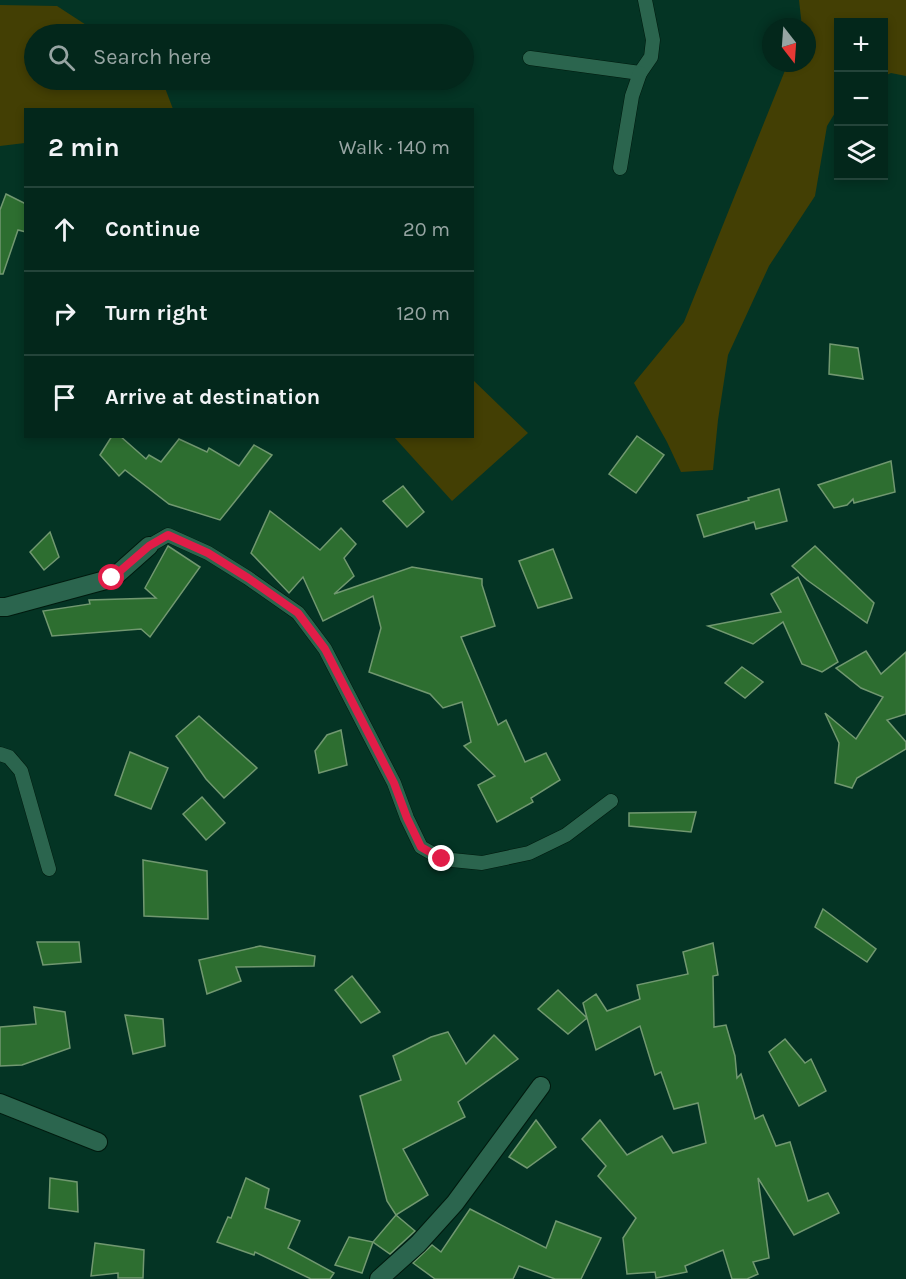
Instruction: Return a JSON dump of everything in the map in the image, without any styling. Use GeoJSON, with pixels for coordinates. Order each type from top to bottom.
{"type":"FeatureCollection","features":[{"type":"Feature","properties":{"kind":"street"},"geometry":{"type":"LineString","coordinates":[[0,607],[112,578],[149,546]]}},
{"type":"Feature","properties":{"kind":"street"},"geometry":{"type":"LineString","coordinates":[[379,1279],[418,1244],[455,1203],[542,1086]]}},
{"type":"Feature","properties":{"kind":"street"},"geometry":{"type":"LineString","coordinates":[[0,1103],[98,1142]]}},
{"type":"Feature","properties":{"kind":"lane"},"geometry":{"type":"LineString","coordinates":[[620,168],[632,96],[640,73],[651,57],[653,40],[645,0]]}},
{"type":"Feature","properties":{"kind":"lane"},"geometry":{"type":"LineString","coordinates":[[530,58],[640,73]]}},
{"type":"Feature","properties":{"kind":"lane"},"geometry":{"type":"LineString","coordinates":[[149,546],[168,535],[208,553],[298,613],[325,649],[394,783],[421,847],[442,859],[482,863],[529,853],[566,835],[611,801]]}},
{"type":"Feature","properties":{"kind":"lane"},"geometry":{"type":"LineString","coordinates":[[0,754],[9,757],[21,771],[49,869]]}},
{"type":"Feature","properties":{"kind":"shaded area"},"geometry":{"type":"Polygon","coordinates":[[[799,0],[906,0],[906,76],[888,74],[888,18],[834,18],[834,115],[827,126],[815,196],[769,266],[728,355],[713,470],[681,472],[634,383],[684,322],[784,72],[816,72],[816,18],[801,18],[799,0]]]}},
{"type":"Feature","properties":{"kind":"shaded area"},"geometry":{"type":"Polygon","coordinates":[[[0,5],[57,6],[85,24],[24,24],[24,90],[166,90],[173,108],[24,108],[24,143],[0,146],[0,5]]]}},
{"type":"Feature","properties":{"kind":"shaded area"},"geometry":{"type":"Polygon","coordinates":[[[474,381],[528,433],[452,501],[395,438],[474,438],[474,381]]]}},
{"type":"Feature","properties":{"kind":"building"},"geometry":{"type":"Polygon","coordinates":[[[6,194],[24,203],[24,232],[18,230],[3,274],[0,274],[0,210],[6,194]]]}},
{"type":"Feature","properties":{"kind":"building"},"geometry":{"type":"Polygon","coordinates":[[[830,344],[858,348],[863,379],[829,374],[830,344]]]}},
{"type":"Feature","properties":{"kind":"building"},"geometry":{"type":"Polygon","coordinates":[[[637,436],[664,455],[636,493],[609,474],[637,436]]]}},
{"type":"Feature","properties":{"kind":"building"},"geometry":{"type":"Polygon","coordinates":[[[111,438],[122,438],[146,459],[149,455],[161,462],[179,439],[207,452],[209,448],[239,466],[254,445],[272,455],[220,520],[169,504],[125,470],[119,476],[100,455],[111,438]]]}},
{"type":"Feature","properties":{"kind":"building"},"geometry":{"type":"Polygon","coordinates":[[[891,461],[895,492],[854,503],[853,499],[847,505],[834,508],[818,485],[891,461]]]}},
{"type":"Feature","properties":{"kind":"building"},"geometry":{"type":"Polygon","coordinates":[[[403,486],[424,512],[407,527],[383,501],[403,486]]]}},
{"type":"Feature","properties":{"kind":"building"},"geometry":{"type":"Polygon","coordinates":[[[779,489],[787,521],[756,529],[754,522],[704,537],[697,515],[779,489]]]}},
{"type":"Feature","properties":{"kind":"building"},"geometry":{"type":"Polygon","coordinates":[[[270,511],[320,550],[341,528],[356,544],[344,558],[354,576],[334,594],[412,567],[482,579],[495,626],[461,637],[498,725],[506,720],[525,762],[546,753],[560,780],[531,798],[533,802],[497,822],[478,785],[495,776],[464,746],[471,742],[462,702],[443,708],[430,694],[369,672],[381,628],[373,596],[323,621],[303,577],[289,593],[251,553],[270,511]]]}},
{"type":"Feature","properties":{"kind":"building"},"geometry":{"type":"Polygon","coordinates":[[[50,532],[59,557],[44,570],[30,552],[50,532]]]}},
{"type":"Feature","properties":{"kind":"building"},"geometry":{"type":"Polygon","coordinates":[[[168,546],[200,567],[150,637],[141,629],[52,636],[43,611],[90,604],[89,600],[156,598],[145,588],[168,546]]]}},
{"type":"Feature","properties":{"kind":"building"},"geometry":{"type":"Polygon","coordinates":[[[815,546],[874,603],[867,623],[807,580],[792,566],[815,546]]]}},
{"type":"Feature","properties":{"kind":"building"},"geometry":{"type":"Polygon","coordinates":[[[553,549],[572,598],[538,608],[519,561],[553,549]]]}},
{"type":"Feature","properties":{"kind":"building"},"geometry":{"type":"Polygon","coordinates":[[[798,577],[838,662],[822,672],[802,664],[783,622],[753,644],[708,626],[781,612],[771,594],[798,577]]]}},
{"type":"Feature","properties":{"kind":"building"},"geometry":{"type":"Polygon","coordinates":[[[866,651],[881,674],[906,652],[906,714],[887,720],[906,742],[906,749],[857,778],[852,788],[835,783],[839,743],[825,713],[856,739],[883,697],[861,688],[836,668],[866,651]]]}},
{"type":"Feature","properties":{"kind":"building"},"geometry":{"type":"Polygon","coordinates":[[[742,667],[763,682],[745,698],[725,683],[742,667]]]}},
{"type":"Feature","properties":{"kind":"building"},"geometry":{"type":"Polygon","coordinates":[[[199,716],[257,768],[224,798],[206,779],[176,736],[199,716]]]}},
{"type":"Feature","properties":{"kind":"building"},"geometry":{"type":"Polygon","coordinates":[[[341,730],[347,765],[319,773],[315,751],[327,735],[341,730]]]}},
{"type":"Feature","properties":{"kind":"building"},"geometry":{"type":"Polygon","coordinates":[[[130,752],[168,768],[151,809],[115,795],[130,752]]]}},
{"type":"Feature","properties":{"kind":"building"},"geometry":{"type":"Polygon","coordinates":[[[202,797],[225,823],[206,840],[183,814],[202,797]]]}},
{"type":"Feature","properties":{"kind":"building"},"geometry":{"type":"Polygon","coordinates":[[[696,812],[691,832],[629,826],[629,813],[696,812]]]}},
{"type":"Feature","properties":{"kind":"building"},"geometry":{"type":"Polygon","coordinates":[[[143,860],[207,871],[208,919],[144,916],[143,860]]]}},
{"type":"Feature","properties":{"kind":"building"},"geometry":{"type":"Polygon","coordinates":[[[823,909],[876,949],[867,962],[815,927],[823,909]]]}},
{"type":"Feature","properties":{"kind":"building"},"geometry":{"type":"Polygon","coordinates":[[[37,942],[79,942],[81,962],[43,965],[37,942]]]}},
{"type":"Feature","properties":{"kind":"building"},"geometry":{"type":"Polygon","coordinates":[[[713,943],[718,975],[713,976],[714,1027],[726,1025],[735,1056],[737,1078],[741,1074],[755,1119],[763,1115],[776,1146],[790,1142],[808,1201],[828,1193],[839,1213],[794,1235],[758,1178],[769,1258],[753,1262],[758,1274],[747,1279],[732,1279],[723,1250],[685,1266],[687,1272],[656,1278],[655,1272],[627,1274],[623,1238],[636,1218],[598,1176],[606,1166],[582,1139],[600,1120],[627,1155],[662,1136],[673,1153],[706,1143],[698,1103],[674,1109],[661,1072],[655,1075],[640,1026],[596,1050],[583,1003],[596,994],[607,1011],[640,999],[637,985],[688,974],[683,952],[713,943]]]}},
{"type":"Feature","properties":{"kind":"building"},"geometry":{"type":"Polygon","coordinates":[[[260,946],[315,956],[314,966],[236,967],[241,981],[207,994],[199,960],[260,946]]]}},
{"type":"Feature","properties":{"kind":"building"},"geometry":{"type":"Polygon","coordinates":[[[352,976],[380,1012],[361,1023],[335,990],[352,976]]]}},
{"type":"Feature","properties":{"kind":"building"},"geometry":{"type":"Polygon","coordinates":[[[558,990],[587,1018],[568,1034],[538,1009],[558,990]]]}},
{"type":"Feature","properties":{"kind":"building"},"geometry":{"type":"Polygon","coordinates":[[[34,1007],[65,1012],[70,1048],[22,1065],[0,1066],[0,1027],[36,1024],[34,1007]]]}},
{"type":"Feature","properties":{"kind":"building"},"geometry":{"type":"Polygon","coordinates":[[[125,1015],[163,1019],[165,1046],[133,1054],[125,1015]]]}},
{"type":"Feature","properties":{"kind":"building"},"geometry":{"type":"Polygon","coordinates":[[[448,1032],[466,1064],[494,1035],[518,1059],[458,1102],[465,1117],[403,1149],[428,1195],[396,1215],[387,1201],[360,1096],[401,1080],[393,1056],[431,1037],[448,1032]]]}},
{"type":"Feature","properties":{"kind":"building"},"geometry":{"type":"Polygon","coordinates":[[[785,1039],[805,1063],[811,1059],[826,1091],[799,1106],[769,1052],[785,1039]]]}},
{"type":"Feature","properties":{"kind":"building"},"geometry":{"type":"Polygon","coordinates":[[[536,1120],[556,1147],[527,1168],[509,1157],[536,1120]]]}},
{"type":"Feature","properties":{"kind":"building"},"geometry":{"type":"Polygon","coordinates":[[[50,1178],[77,1182],[78,1212],[49,1208],[50,1178]]]}},
{"type":"Feature","properties":{"kind":"building"},"geometry":{"type":"Polygon","coordinates":[[[246,1178],[269,1189],[265,1208],[300,1221],[288,1248],[334,1273],[330,1279],[311,1279],[255,1252],[254,1255],[217,1242],[228,1217],[231,1218],[246,1178]]]}},
{"type":"Feature","properties":{"kind":"building"},"geometry":{"type":"Polygon","coordinates":[[[470,1209],[546,1248],[556,1221],[601,1238],[581,1279],[555,1279],[519,1266],[513,1279],[435,1279],[413,1263],[432,1245],[441,1252],[470,1209]]]}},
{"type":"Feature","properties":{"kind":"building"},"geometry":{"type":"Polygon","coordinates":[[[396,1215],[415,1231],[390,1254],[373,1242],[396,1215]]]}},
{"type":"Feature","properties":{"kind":"building"},"geometry":{"type":"Polygon","coordinates":[[[349,1237],[373,1242],[362,1273],[335,1265],[349,1237]]]}},
{"type":"Feature","properties":{"kind":"building"},"geometry":{"type":"Polygon","coordinates":[[[95,1243],[144,1250],[143,1278],[118,1278],[118,1273],[91,1276],[95,1243]]]}},
{"type":"Feature","properties":{"kind":"route"},"geometry":{"type":"LineString","coordinates":[[112,578],[149,546],[168,535],[208,553],[298,613],[325,649],[394,783],[421,847],[442,859]]}}]}
